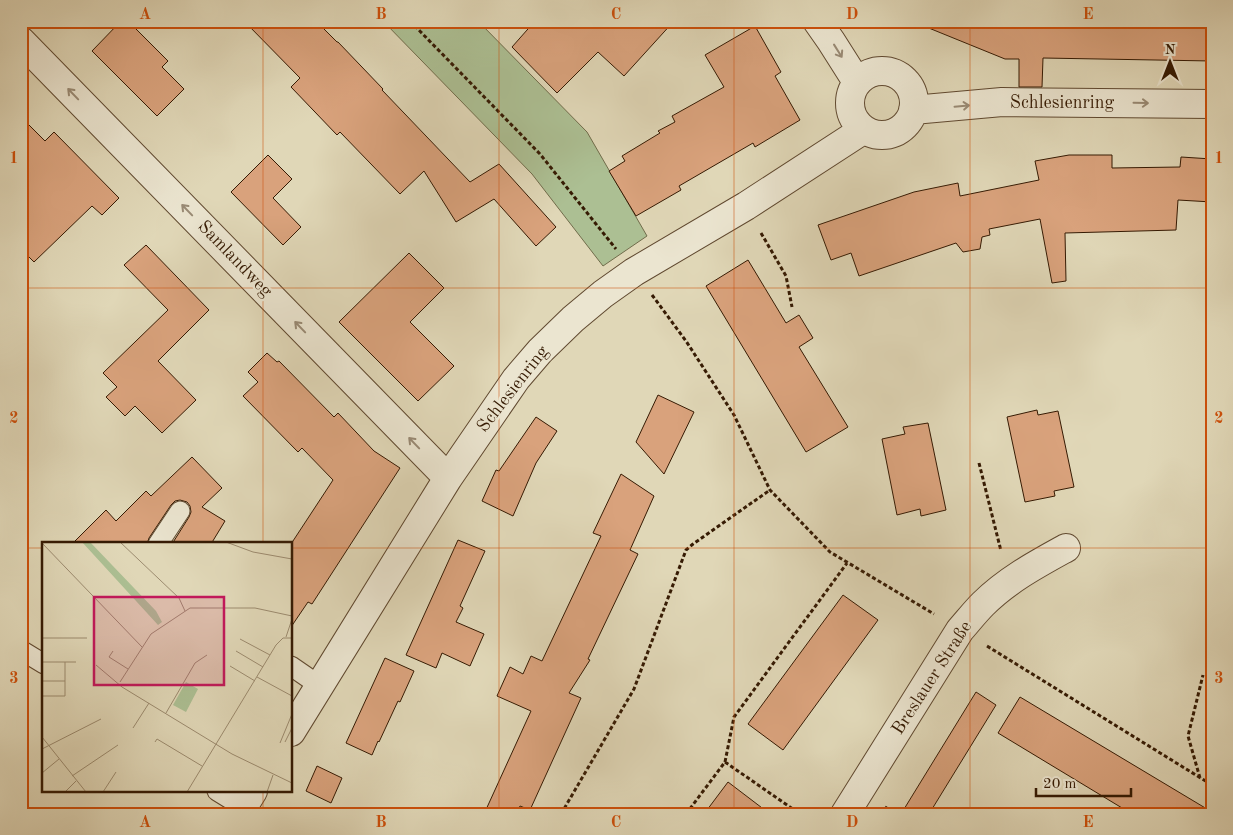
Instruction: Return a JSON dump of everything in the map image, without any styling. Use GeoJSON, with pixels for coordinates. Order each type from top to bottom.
{"type":"FeatureCollection","features":[{"type":"Feature","properties":{"kind":"street"},"geometry":{"type":"LineString","coordinates":[[817,21],[857,82]]}},
{"type":"Feature","properties":{"kind":"street","name":"Samlandweg"},"geometry":{"type":"LineString","coordinates":[[21,41],[448,478]]}},
{"type":"Feature","properties":{"kind":"street"},"geometry":{"type":"LineString","coordinates":[[872,72],[892,72],[904,79],[912,91],[914,99],[913,110],[905,126],[896,133],[872,134],[863,130],[851,114],[850,97],[852,89],[864,75],[872,72]]}},
{"type":"Feature","properties":{"kind":"street","name":"Schlesienring"},"geometry":{"type":"LineString","coordinates":[[913,110],[1002,102],[1212,104]]}},
{"type":"Feature","properties":{"kind":"street","name":"Schlesienring"},"geometry":{"type":"LineString","coordinates":[[292,730],[448,478],[516,379],[540,351],[573,319],[634,272],[746,206],[863,130]]}},
{"type":"Feature","properties":{"kind":"street","name":"Breslauer Straße"},"geometry":{"type":"LineString","coordinates":[[845,814],[960,630],[983,603],[1030,568],[1066,548]]}},
{"type":"Feature","properties":{"kind":"lane"},"geometry":{"type":"LineString","coordinates":[[159,542],[180,511]]}},
{"type":"Feature","properties":{"kind":"lane"},"geometry":{"type":"LineString","coordinates":[[21,650],[42,663]]}},
{"type":"Feature","properties":{"kind":"lane"},"geometry":{"type":"LineString","coordinates":[[292,667],[320,686]]}},
{"type":"Feature","properties":{"kind":"lane"},"geometry":{"type":"LineString","coordinates":[[219,792],[247,804]]}},
{"type":"Feature","properties":{"kind":"path"},"geometry":{"type":"LineString","coordinates":[[410,21],[540,154],[634,272],[686,341],[734,415],[770,490],[830,552],[1212,785]]}},
{"type":"Feature","properties":{"kind":"path"},"geometry":{"type":"LineString","coordinates":[[746,206],[786,276],[792,308]]}},
{"type":"Feature","properties":{"kind":"path"},"geometry":{"type":"LineString","coordinates":[[978,463],[1009,583]]}},
{"type":"Feature","properties":{"kind":"path"},"geometry":{"type":"LineString","coordinates":[[561,814],[634,689],[686,550],[770,490]]}},
{"type":"Feature","properties":{"kind":"path"},"geometry":{"type":"LineString","coordinates":[[686,814],[726,762],[734,717],[847,563]]}},
{"type":"Feature","properties":{"kind":"path"},"geometry":{"type":"LineString","coordinates":[[1200,778],[1188,736],[1203,675]]}},
{"type":"Feature","properties":{"kind":"path"},"geometry":{"type":"LineString","coordinates":[[726,762],[800,814]]}},
{"type":"Feature","properties":{"kind":"green space"},"geometry":{"type":"Polygon","coordinates":[[[383,21],[478,21],[587,132],[647,236],[603,266],[532,174],[383,21]]]}},
{"type":"Feature","properties":{"kind":"building"},"geometry":{"type":"Polygon","coordinates":[[[121,21],[128,21],[168,61],[162,67],[184,89],[157,116],[92,51],[121,21]]]}},
{"type":"Feature","properties":{"kind":"building"},"geometry":{"type":"Polygon","coordinates":[[[244,21],[316,21],[470,182],[499,164],[556,227],[536,246],[494,199],[456,222],[424,171],[400,194],[340,132],[337,135],[291,87],[300,78],[244,21]]]}},
{"type":"Feature","properties":{"kind":"building"},"geometry":{"type":"Polygon","coordinates":[[[535,21],[674,21],[624,76],[598,52],[557,93],[512,47],[535,21]]]}},
{"type":"Feature","properties":{"kind":"building"},"geometry":{"type":"Polygon","coordinates":[[[914,21],[1212,21],[1212,61],[1043,58],[1042,87],[1019,87],[1019,59],[1005,59],[914,21]]]}},
{"type":"Feature","properties":{"kind":"building"},"geometry":{"type":"Polygon","coordinates":[[[755,26],[781,72],[775,76],[800,120],[755,147],[753,143],[679,186],[681,190],[636,216],[609,171],[625,161],[622,156],[660,133],[658,131],[675,122],[672,116],[724,87],[705,55],[755,26]]]}},
{"type":"Feature","properties":{"kind":"building"},"geometry":{"type":"Polygon","coordinates":[[[21,117],[45,141],[54,132],[119,198],[102,215],[92,206],[34,262],[21,249],[21,117]]]}},
{"type":"Feature","properties":{"kind":"building"},"geometry":{"type":"Polygon","coordinates":[[[268,155],[292,179],[273,198],[301,227],[283,245],[231,192],[268,155]]]}},
{"type":"Feature","properties":{"kind":"building"},"geometry":{"type":"Polygon","coordinates":[[[1069,155],[1112,155],[1112,168],[1180,167],[1181,157],[1212,159],[1212,202],[1178,200],[1176,230],[1065,233],[1066,281],[1052,283],[1040,219],[989,229],[990,235],[982,237],[980,249],[963,252],[956,243],[859,276],[851,253],[831,260],[818,225],[914,192],[958,183],[960,196],[1039,180],[1035,161],[1069,155]]]}},
{"type":"Feature","properties":{"kind":"building"},"geometry":{"type":"Polygon","coordinates":[[[146,245],[209,310],[158,361],[196,400],[162,433],[135,406],[125,416],[106,397],[117,387],[103,373],[168,310],[124,265],[146,245]]]}},
{"type":"Feature","properties":{"kind":"building"},"geometry":{"type":"Polygon","coordinates":[[[409,253],[444,288],[410,322],[454,366],[418,401],[339,322],[409,253]]]}},
{"type":"Feature","properties":{"kind":"building"},"geometry":{"type":"Polygon","coordinates":[[[748,260],[786,323],[799,315],[813,338],[799,347],[848,427],[806,452],[706,286],[748,260]]]}},
{"type":"Feature","properties":{"kind":"building"},"geometry":{"type":"Polygon","coordinates":[[[267,353],[277,362],[279,361],[334,417],[338,413],[374,451],[400,468],[312,604],[308,602],[292,626],[292,542],[333,480],[302,448],[298,452],[243,396],[258,382],[248,372],[267,353]]]}},
{"type":"Feature","properties":{"kind":"building"},"geometry":{"type":"Polygon","coordinates":[[[658,395],[694,412],[664,474],[636,442],[658,395]]]}},
{"type":"Feature","properties":{"kind":"building"},"geometry":{"type":"Polygon","coordinates":[[[1037,410],[1038,415],[1058,411],[1074,487],[1054,491],[1055,496],[1025,502],[1007,417],[1037,410]]]}},
{"type":"Feature","properties":{"kind":"building"},"geometry":{"type":"Polygon","coordinates":[[[536,417],[557,431],[536,463],[513,516],[482,501],[496,470],[499,471],[536,417]]]}},
{"type":"Feature","properties":{"kind":"building"},"geometry":{"type":"Polygon","coordinates":[[[928,423],[946,510],[921,516],[920,509],[897,515],[882,439],[905,434],[903,427],[928,423]]]}},
{"type":"Feature","properties":{"kind":"building"},"geometry":{"type":"Polygon","coordinates":[[[192,457],[222,488],[202,507],[225,521],[212,542],[173,542],[191,512],[187,502],[180,500],[175,501],[171,505],[148,542],[74,542],[106,510],[116,521],[146,491],[151,496],[192,457]]]}},
{"type":"Feature","properties":{"kind":"building"},"geometry":{"type":"Polygon","coordinates":[[[621,474],[654,496],[630,550],[638,554],[588,659],[590,660],[569,693],[581,698],[530,810],[520,806],[516,814],[484,814],[531,711],[497,696],[510,667],[523,674],[531,656],[542,661],[601,536],[593,533],[621,474]]]}},
{"type":"Feature","properties":{"kind":"building"},"geometry":{"type":"Polygon","coordinates":[[[458,540],[485,551],[460,606],[463,608],[456,622],[484,634],[470,666],[442,653],[436,668],[406,655],[458,540]]]}},
{"type":"Feature","properties":{"kind":"building"},"geometry":{"type":"Polygon","coordinates":[[[843,595],[878,620],[783,750],[748,724],[843,595]]]}},
{"type":"Feature","properties":{"kind":"building"},"geometry":{"type":"Polygon","coordinates":[[[385,658],[414,671],[372,755],[346,743],[385,658]]]}},
{"type":"Feature","properties":{"kind":"building"},"geometry":{"type":"Polygon","coordinates":[[[976,692],[996,705],[929,814],[901,814],[976,692]]]}},
{"type":"Feature","properties":{"kind":"building"},"geometry":{"type":"Polygon","coordinates":[[[1020,697],[1212,812],[1212,814],[1132,814],[998,733],[1020,697]]]}},
{"type":"Feature","properties":{"kind":"building"},"geometry":{"type":"Polygon","coordinates":[[[317,766],[342,778],[331,803],[306,791],[317,766]]]}},
{"type":"Feature","properties":{"kind":"building"},"geometry":{"type":"Polygon","coordinates":[[[728,782],[770,814],[704,814],[728,782]]]}}]}
